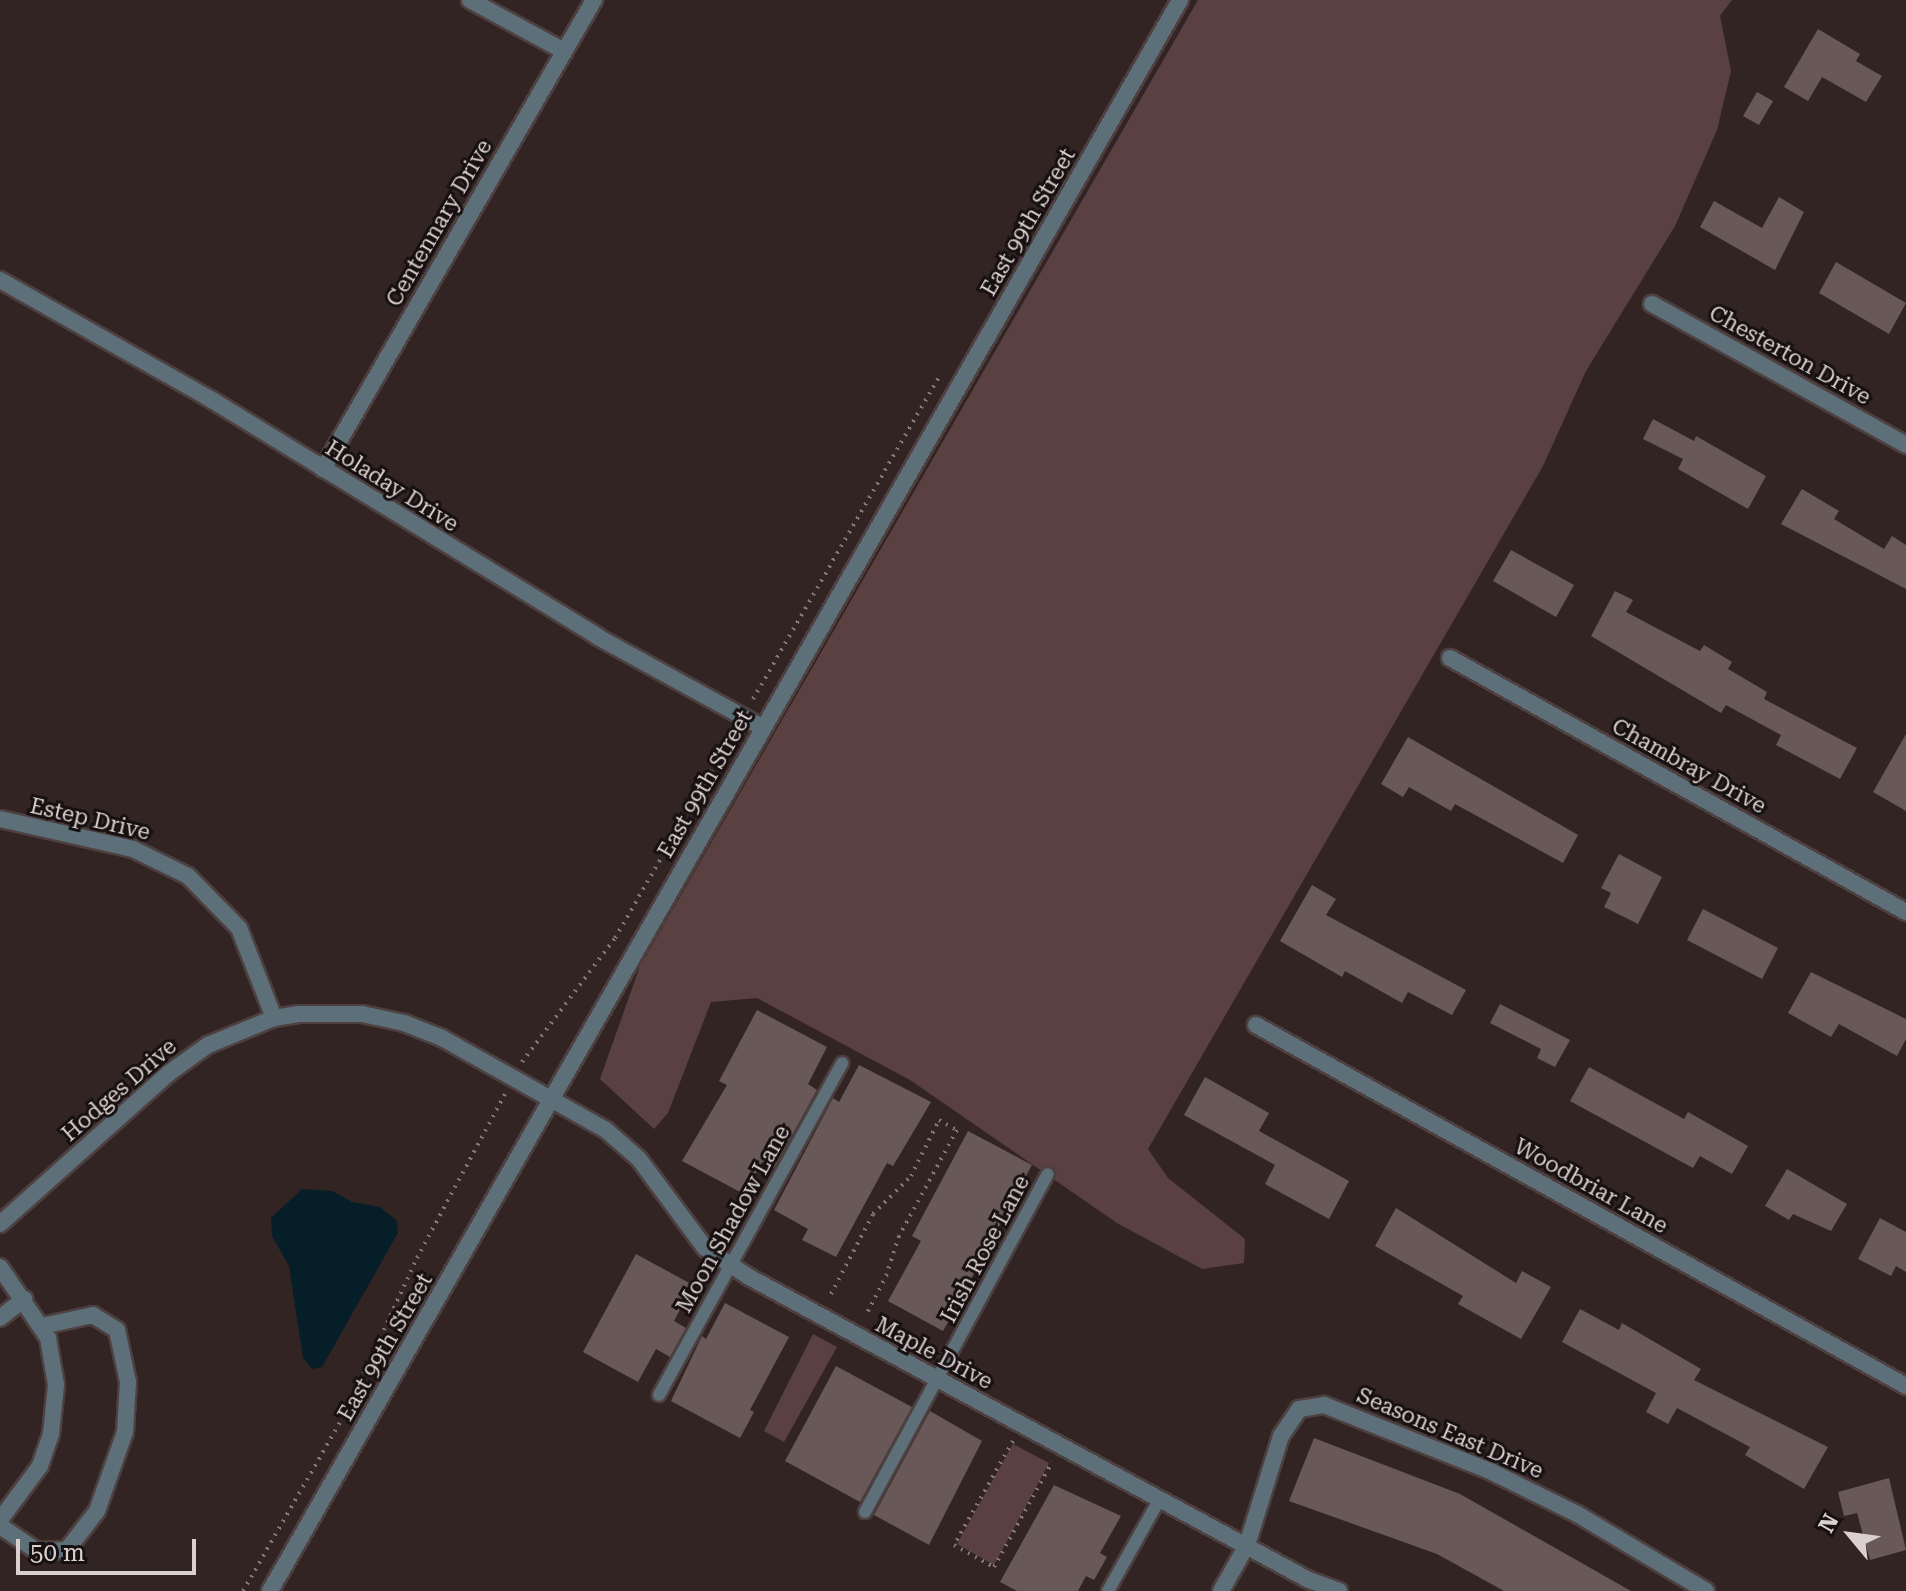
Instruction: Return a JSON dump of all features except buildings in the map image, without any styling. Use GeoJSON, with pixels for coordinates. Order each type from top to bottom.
{"type":"FeatureCollection","features":[{"type":"Feature","properties":{"kind":"street"},"geometry":{"type":"LineString","coordinates":[[470,0],[564,51]]}},
{"type":"Feature","properties":{"kind":"street","name":"Centennary Drive"},"geometry":{"type":"LineString","coordinates":[[323,469],[594,0]]}},
{"type":"Feature","properties":{"kind":"street","name":"East 99th Street"},"geometry":{"type":"LineString","coordinates":[[270,1591],[1180,0]]}},
{"type":"Feature","properties":{"kind":"street","name":"Holaday Drive"},"geometry":{"type":"LineString","coordinates":[[0,280],[762,727]]}},
{"type":"Feature","properties":{"kind":"street","name":"Chesterton Drive"},"geometry":{"type":"LineString","coordinates":[[1652,304],[1906,445]]}},
{"type":"Feature","properties":{"kind":"street","name":"Chambray Drive"},"geometry":{"type":"LineString","coordinates":[[1450,658],[1906,912]]}},
{"type":"Feature","properties":{"kind":"street","name":"Estep Drive"},"geometry":{"type":"LineString","coordinates":[[0,819],[133,849],[188,876],[239,928],[274,1018]]}},
{"type":"Feature","properties":{"kind":"street","name":"Hodges Drive"},"geometry":{"type":"LineString","coordinates":[[0,1224],[190,1057],[274,1018],[339,1012],[404,1023],[552,1097]]}},
{"type":"Feature","properties":{"kind":"street","name":"Woodbriar Lane"},"geometry":{"type":"LineString","coordinates":[[1256,1025],[1906,1386]]}},
{"type":"Feature","properties":{"kind":"street","name":"Maple Drive"},"geometry":{"type":"LineString","coordinates":[[552,1097],[606,1130],[639,1159],[705,1248],[730,1264],[1159,1500],[1339,1591]]}},
{"type":"Feature","properties":{"kind":"street"},"geometry":{"type":"LineString","coordinates":[[0,1267],[42,1326],[56,1385],[51,1434],[29,1485],[0,1520]]}},
{"type":"Feature","properties":{"kind":"street"},"geometry":{"type":"LineString","coordinates":[[0,1318],[24,1299]]}},
{"type":"Feature","properties":{"kind":"street"},"geometry":{"type":"LineString","coordinates":[[0,1526],[47,1554],[67,1550],[97,1511],[125,1432],[128,1382],[117,1330],[93,1315],[42,1326]]}},
{"type":"Feature","properties":{"kind":"street","name":"Seasons East Drive"},"geometry":{"type":"LineString","coordinates":[[1221,1591],[1247,1545],[1281,1436],[1299,1409],[1324,1405],[1492,1472],[1577,1514],[1706,1591]]}},
{"type":"Feature","properties":{"kind":"lane","name":"Moon Shadow Lane"},"geometry":{"type":"LineString","coordinates":[[659,1395],[842,1063]]}},
{"type":"Feature","properties":{"kind":"lane","name":"Irish Rose Lane"},"geometry":{"type":"LineString","coordinates":[[865,1512],[1048,1174]]}},
{"type":"Feature","properties":{"kind":"lane"},"geometry":{"type":"LineString","coordinates":[[1108,1591],[1159,1500]]}},
{"type":"Feature","properties":{"kind":"path"},"geometry":{"type":"LineString","coordinates":[[526,1056],[615,938],[946,363]]}},
{"type":"Feature","properties":{"kind":"path"},"geometry":{"type":"LineString","coordinates":[[243,1591],[347,1410],[417,1258],[499,1103]]}},
{"type":"Feature","properties":{"kind":"path"},"geometry":{"type":"LineString","coordinates":[[831,1294],[873,1214],[911,1176],[939,1120],[957,1130],[899,1236],[867,1313]]}},
{"type":"Feature","properties":{"kind":"path"},"geometry":{"type":"LineString","coordinates":[[1013,1441],[954,1545],[994,1567],[1052,1462]]}},
{"type":"Feature","properties":{"kind":"shaded area"},"geometry":{"type":"Polygon","coordinates":[[[1198,0],[1732,0],[1720,16],[1731,71],[1717,130],[1675,226],[1586,371],[1543,466],[1148,1149],[1168,1178],[1245,1239],[1244,1263],[1202,1269],[1117,1223],[910,1080],[757,998],[711,1002],[668,1113],[654,1129],[600,1079],[640,966],[1198,0]]]}},
{"type":"Feature","properties":{"kind":"shaded area"},"geometry":{"type":"Polygon","coordinates":[[[813,1334],[837,1347],[784,1442],[764,1431],[813,1334]]]}},
{"type":"Feature","properties":{"kind":"shaded area"},"geometry":{"type":"Polygon","coordinates":[[[1013,1444],[1049,1463],[994,1565],[957,1544],[1013,1444]]]}},
{"type":"Feature","properties":{"kind":"water"},"geometry":{"type":"Polygon","coordinates":[[[302,1189],[332,1191],[352,1202],[380,1207],[397,1221],[398,1233],[322,1367],[312,1369],[303,1358],[289,1266],[272,1236],[271,1218],[302,1189]]]}}]}
